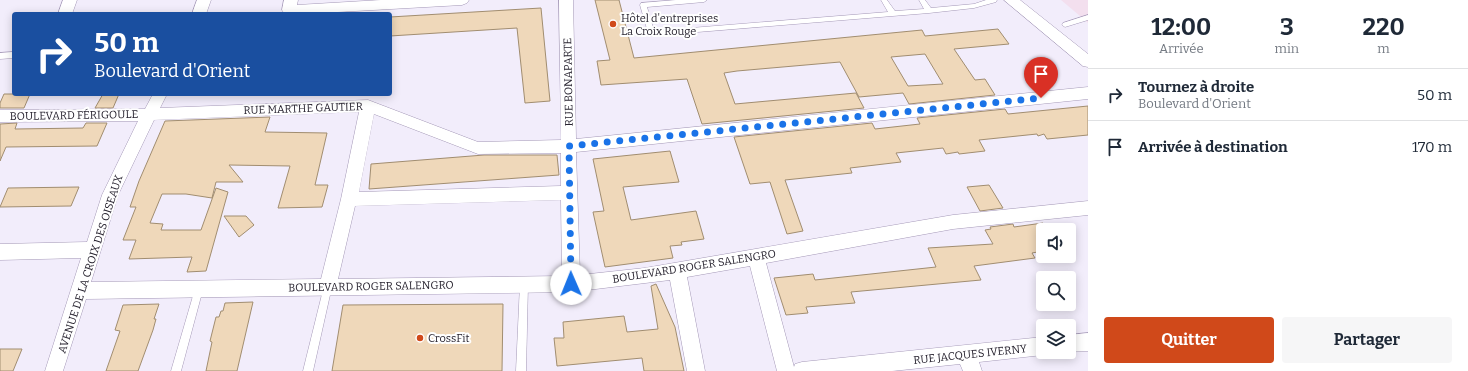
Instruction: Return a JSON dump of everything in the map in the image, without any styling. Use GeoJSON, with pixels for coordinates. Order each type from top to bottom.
{"type":"FeatureCollection","features":[{"type":"Feature","properties":{"kind":"street"},"geometry":{"type":"LineString","coordinates":[[65,12],[70,0]]}},
{"type":"Feature","properties":{"kind":"street"},"geometry":{"type":"LineString","coordinates":[[200,12],[204,0]]}},
{"type":"Feature","properties":{"kind":"street"},"geometry":{"type":"LineString","coordinates":[[291,0],[289,10],[462,0]]}},
{"type":"Feature","properties":{"kind":"street","name":"RUE BONAPARTE"},"geometry":{"type":"LineString","coordinates":[[566,0],[571,284]]}},
{"type":"Feature","properties":{"kind":"street"},"geometry":{"type":"LineString","coordinates":[[1010,0],[1088,62]]}},
{"type":"Feature","properties":{"kind":"street","name":"RUE MARTHE GAUTIER"},"geometry":{"type":"LineString","coordinates":[[148,114],[368,106],[478,148],[569,146],[1088,93]]}},
{"type":"Feature","properties":{"kind":"street","name":"AVENUE DE LA CROIX DES OISEAUX"},"geometry":{"type":"LineString","coordinates":[[54,371],[110,195],[148,114],[159,96]]}},
{"type":"Feature","properties":{"kind":"street"},"geometry":{"type":"LineString","coordinates":[[328,286],[349,199],[368,106]]}},
{"type":"Feature","properties":{"kind":"street","name":"BOULEVARD FÉRIGOULE"},"geometry":{"type":"LineString","coordinates":[[0,116],[148,114]]}},
{"type":"Feature","properties":{"kind":"street"},"geometry":{"type":"LineString","coordinates":[[349,199],[570,192]]}},
{"type":"Feature","properties":{"kind":"street","name":"BOULEVARD ROGER SALENGRO"},"geometry":{"type":"LineString","coordinates":[[80,291],[328,286],[571,284],[645,276],[953,222],[1088,208]]}},
{"type":"Feature","properties":{"kind":"street"},"geometry":{"type":"LineString","coordinates":[[0,252],[93,250]]}},
{"type":"Feature","properties":{"kind":"street"},"geometry":{"type":"LineString","coordinates":[[756,256],[786,371]]}},
{"type":"Feature","properties":{"kind":"street"},"geometry":{"type":"LineString","coordinates":[[677,270],[696,371]]}},
{"type":"Feature","properties":{"kind":"street"},"geometry":{"type":"LineString","coordinates":[[1076,343],[1088,342]]}},
{"type":"Feature","properties":{"kind":"street","name":"RUE JACQUES IVERNY"},"geometry":{"type":"LineString","coordinates":[[802,371],[1036,347]]}},
{"type":"Feature","properties":{"kind":"street"},"geometry":{"type":"LineString","coordinates":[[966,354],[973,371]]}},
{"type":"Feature","properties":{"kind":"lane"},"geometry":{"type":"LineString","coordinates":[[704,0],[643,5],[651,34],[929,11],[974,6],[994,0]]}},
{"type":"Feature","properties":{"kind":"lane"},"geometry":{"type":"LineString","coordinates":[[884,0],[893,14]]}},
{"type":"Feature","properties":{"kind":"lane"},"geometry":{"type":"LineString","coordinates":[[922,0],[929,11]]}},
{"type":"Feature","properties":{"kind":"lane"},"geometry":{"type":"LineString","coordinates":[[1065,24],[1088,17]]}},
{"type":"Feature","properties":{"kind":"lane"},"geometry":{"type":"LineString","coordinates":[[0,56],[12,55]]}},
{"type":"Feature","properties":{"kind":"lane"},"geometry":{"type":"LineString","coordinates":[[521,371],[524,284]]}},
{"type":"Feature","properties":{"kind":"lane"},"geometry":{"type":"LineString","coordinates":[[308,371],[328,286]]}},
{"type":"Feature","properties":{"kind":"lane"},"geometry":{"type":"LineString","coordinates":[[176,371],[199,289]]}},
{"type":"Feature","properties":{"kind":"shaded area"},"geometry":{"type":"Polygon","coordinates":[[[1061,0],[1088,0],[1088,23],[1080,16],[1061,0]]]}},
{"type":"Feature","properties":{"kind":"water"},"geometry":{"type":"Polygon","coordinates":[[[1046,64],[1054,72],[1042,75],[1038,79],[1032,77],[1032,73],[1038,71],[1046,64]]]}},
{"type":"Feature","properties":{"kind":"building"},"geometry":{"type":"Polygon","coordinates":[[[595,0],[619,0],[634,58],[922,30],[925,36],[998,29],[1009,44],[954,49],[975,80],[985,79],[995,95],[909,104],[903,93],[859,97],[840,62],[737,71],[724,73],[735,104],[856,93],[864,108],[702,124],[687,79],[601,85],[597,61],[610,60],[595,0]],[[925,54],[891,57],[908,86],[943,84],[925,54]]]}},
{"type":"Feature","properties":{"kind":"building"},"geometry":{"type":"Polygon","coordinates":[[[541,8],[550,101],[525,103],[517,28],[392,36],[392,17],[541,8]]]}},
{"type":"Feature","properties":{"kind":"building"},"geometry":{"type":"Polygon","coordinates":[[[4,94],[12,94],[12,96],[29,96],[24,108],[0,108],[0,103],[4,94]]]}},
{"type":"Feature","properties":{"kind":"building"},"geometry":{"type":"Polygon","coordinates":[[[102,96],[118,96],[113,108],[95,108],[102,96]]]}},
{"type":"Feature","properties":{"kind":"building"},"geometry":{"type":"Polygon","coordinates":[[[1088,106],[1088,135],[1047,139],[1044,134],[1038,136],[1037,134],[979,140],[985,151],[946,154],[943,148],[896,153],[901,162],[850,168],[852,173],[785,180],[803,231],[787,234],[770,182],[750,184],[734,137],[872,123],[875,129],[920,124],[917,118],[1005,109],[1008,114],[1088,106]]]}},
{"type":"Feature","properties":{"kind":"building"},"geometry":{"type":"Polygon","coordinates":[[[270,117],[265,132],[327,133],[315,185],[328,185],[322,207],[278,208],[290,166],[229,165],[243,182],[216,182],[212,198],[186,194],[162,194],[150,223],[163,224],[161,230],[201,230],[216,188],[228,192],[206,271],[187,272],[192,257],[129,259],[136,240],[123,240],[136,207],[130,207],[139,181],[165,121],[270,117]]]}},
{"type":"Feature","properties":{"kind":"building"},"geometry":{"type":"Polygon","coordinates":[[[17,123],[15,129],[83,128],[86,123],[107,123],[97,146],[6,147],[0,161],[0,124],[17,123]]]}},
{"type":"Feature","properties":{"kind":"building"},"geometry":{"type":"Polygon","coordinates":[[[670,151],[679,182],[623,187],[631,220],[696,211],[704,239],[681,242],[682,245],[670,246],[673,258],[605,267],[593,212],[604,211],[593,159],[670,151]]]}},
{"type":"Feature","properties":{"kind":"building"},"geometry":{"type":"Polygon","coordinates":[[[484,155],[557,155],[559,175],[369,189],[371,164],[484,155]]]}},
{"type":"Feature","properties":{"kind":"building"},"geometry":{"type":"Polygon","coordinates":[[[989,185],[1003,208],[980,211],[967,187],[989,185]]]}},
{"type":"Feature","properties":{"kind":"building"},"geometry":{"type":"Polygon","coordinates":[[[79,187],[71,206],[0,207],[8,188],[79,187]]]}},
{"type":"Feature","properties":{"kind":"building"},"geometry":{"type":"Polygon","coordinates":[[[224,216],[246,216],[254,225],[239,237],[224,216]]]}},
{"type":"Feature","properties":{"kind":"building"},"geometry":{"type":"Polygon","coordinates":[[[1013,224],[1014,227],[1036,224],[1036,252],[1032,253],[1035,258],[974,266],[981,280],[851,292],[855,303],[806,307],[808,313],[786,315],[774,278],[813,274],[815,280],[936,267],[928,248],[993,244],[985,230],[991,229],[990,227],[1013,224]]]}},
{"type":"Feature","properties":{"kind":"building"},"geometry":{"type":"Polygon","coordinates":[[[656,284],[675,327],[684,371],[644,371],[642,358],[557,366],[554,338],[564,338],[563,322],[624,316],[627,332],[658,329],[651,286],[656,284]]]}},
{"type":"Feature","properties":{"kind":"building"},"geometry":{"type":"Polygon","coordinates":[[[253,302],[237,371],[206,371],[212,342],[210,341],[216,317],[219,317],[221,311],[223,311],[225,303],[253,302]]]}},
{"type":"Feature","properties":{"kind":"building"},"geometry":{"type":"Polygon","coordinates":[[[159,304],[154,319],[156,319],[153,330],[138,371],[106,371],[120,331],[115,330],[123,305],[159,304]]]}},
{"type":"Feature","properties":{"kind":"building","name":"CrossFit"},"geometry":{"type":"Polygon","coordinates":[[[503,304],[502,371],[332,371],[343,305],[503,304]]]}},
{"type":"Feature","properties":{"kind":"building"},"geometry":{"type":"Polygon","coordinates":[[[0,349],[22,349],[13,371],[0,371],[0,349]]]}},
{"type":"Feature","properties":{"kind":"place","name":"Hôtel d'entreprises La Croix Rouge"},"geometry":{"type":"Point","coordinates":[613,24]}},
{"type":"Feature","properties":{"kind":"place","name":"CrossFit"},"geometry":{"type":"Point","coordinates":[420,338]}},
{"type":"Feature","properties":{"kind":"route"},"geometry":{"type":"LineString","coordinates":[[571,284],[569,146],[1041,98]]}}]}
